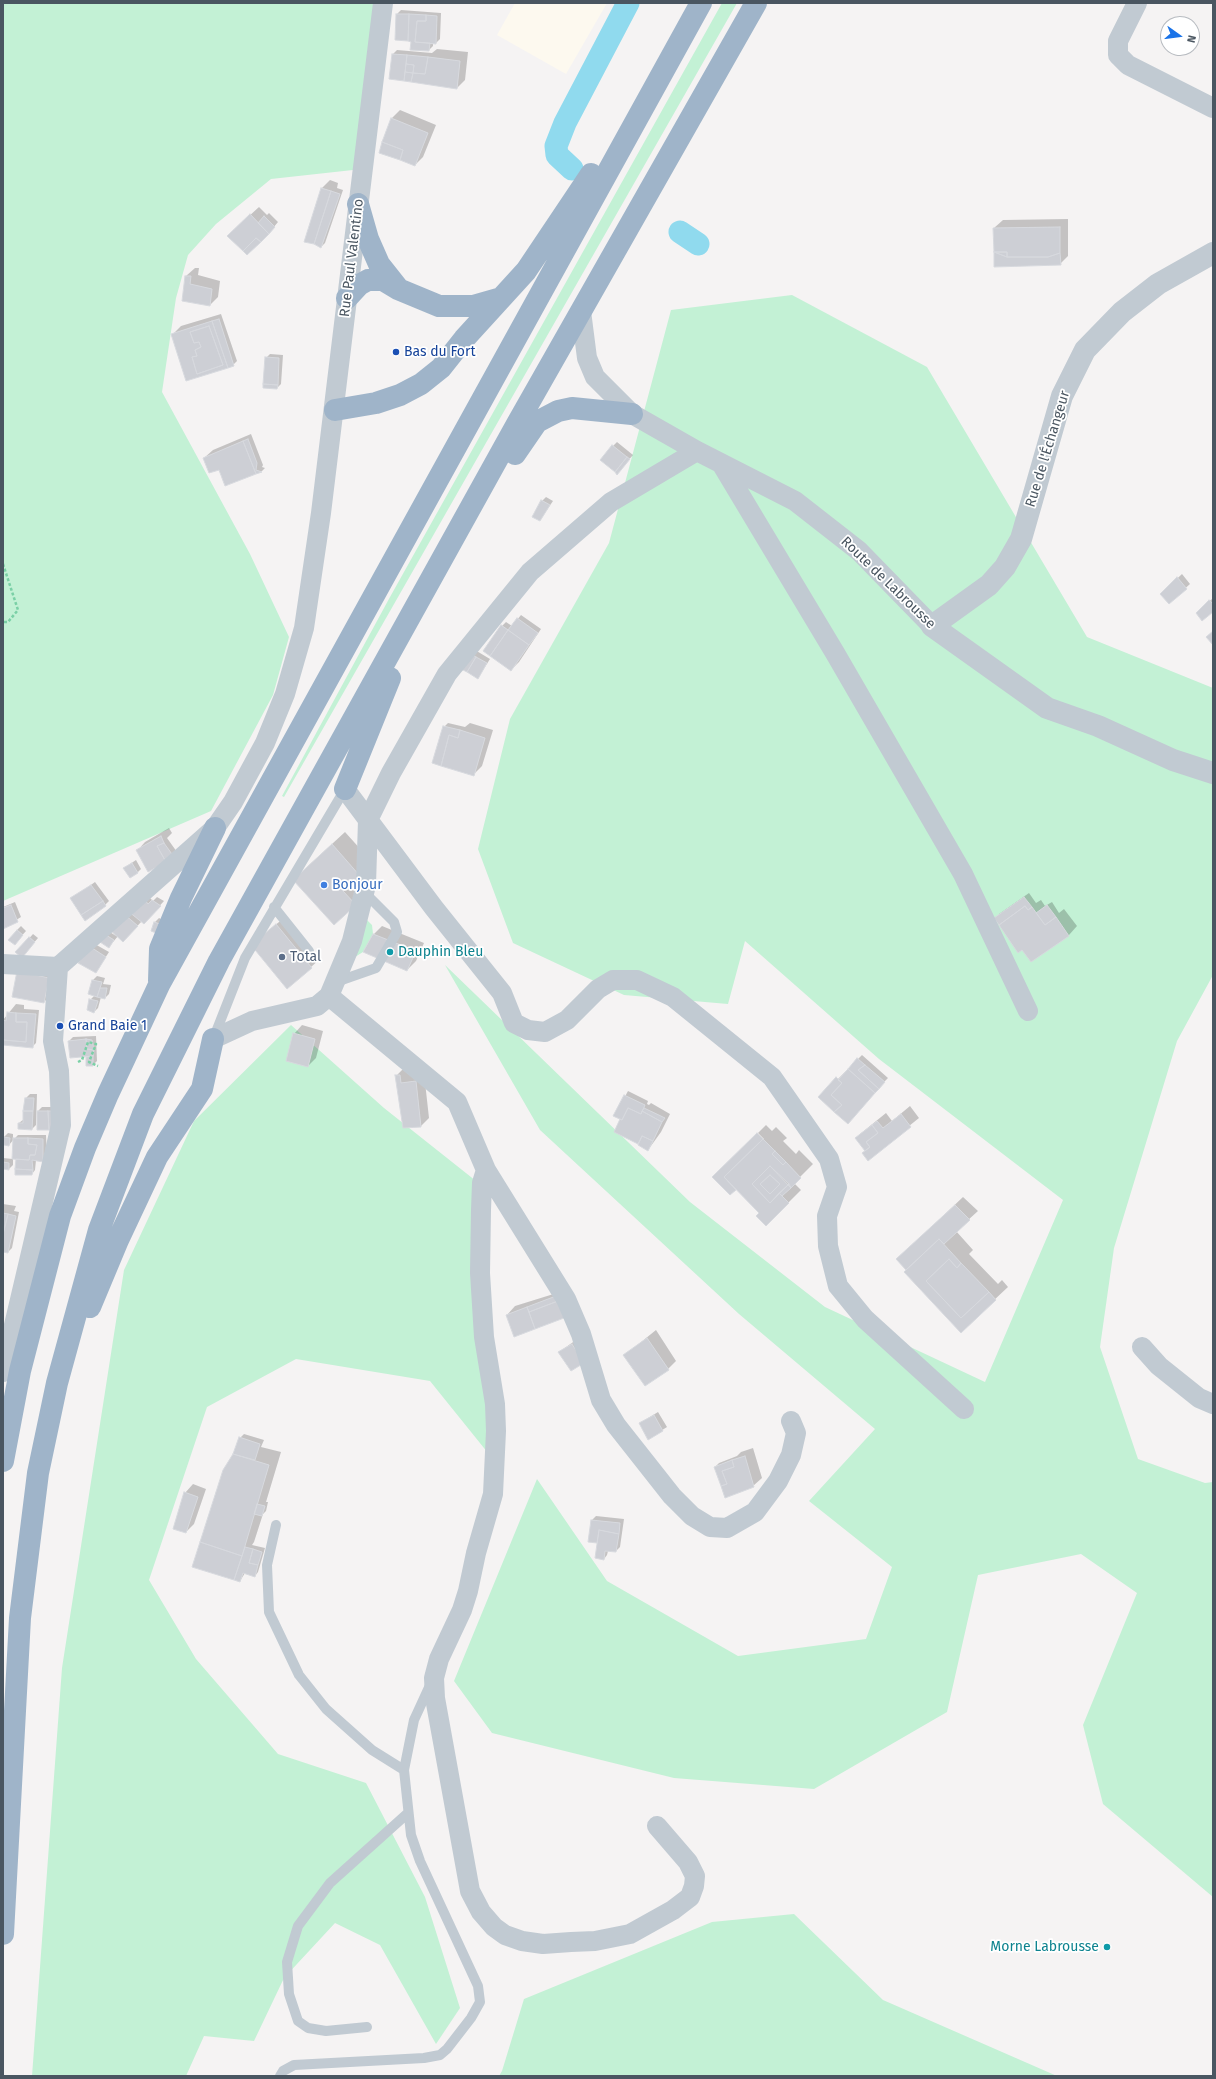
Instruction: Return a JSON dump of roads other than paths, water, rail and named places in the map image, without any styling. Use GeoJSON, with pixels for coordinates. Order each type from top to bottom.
{"type":"FeatureCollection","features":[{"type":"Feature","properties":{"kind":"highway"},"geometry":{"type":"LineString","coordinates":[[3,1462],[20,1371],[60,1216],[85,1148],[108,1094],[159,985],[701,3]]}},
{"type":"Feature","properties":{"kind":"highway"},"geometry":{"type":"LineString","coordinates":[[3,1934],[20,1618],[38,1473],[57,1383],[99,1230],[143,1114],[219,961],[474,499],[756,3]]}},
{"type":"Feature","properties":{"kind":"highway"},"geometry":{"type":"LineString","coordinates":[[335,410],[376,403],[400,395],[422,384],[441,368],[526,271],[664,68]]}},
{"type":"Feature","properties":{"kind":"highway"},"geometry":{"type":"LineString","coordinates":[[358,204],[368,239],[379,264],[398,289]]}},
{"type":"Feature","properties":{"kind":"highway"},"geometry":{"type":"LineString","coordinates":[[347,298],[359,285],[368,280],[383,280],[398,289],[439,306],[473,306],[502,297]]}},
{"type":"Feature","properties":{"kind":"highway"},"geometry":{"type":"LineString","coordinates":[[474,499],[514,456],[536,422],[558,411],[572,408],[632,414]]}},
{"type":"Feature","properties":{"kind":"highway"},"geometry":{"type":"LineString","coordinates":[[345,789],[436,568]]}},
{"type":"Feature","properties":{"kind":"highway"},"geometry":{"type":"LineString","coordinates":[[159,985],[160,950],[181,898],[215,828]]}},
{"type":"Feature","properties":{"kind":"highway"},"geometry":{"type":"LineString","coordinates":[[57,1383],[118,1240],[157,1157],[202,1089],[213,1039]]}},
{"type":"Feature","properties":{"kind":"street","name":"Rue Paul Valentino"},"geometry":{"type":"LineString","coordinates":[[58,967],[215,828],[233,802],[265,743],[285,694],[304,628],[321,513],[335,410],[358,204],[383,3]]}},
{"type":"Feature","properties":{"kind":"street"},"geometry":{"type":"LineString","coordinates":[[1137,3],[1118,41],[1118,55],[1128,65],[1213,108]]}},
{"type":"Feature","properties":{"kind":"street","name":"Rue de l'Échangeur"},"geometry":{"type":"LineString","coordinates":[[932,626],[989,585],[1005,567],[1021,539],[1062,396],[1085,350],[1122,312],[1152,289],[1213,253]]}},
{"type":"Feature","properties":{"kind":"street","name":"Route de Labrousse"},"geometry":{"type":"LineString","coordinates":[[581,311],[588,358],[595,377],[632,414],[697,451],[795,501],[859,551],[932,626],[1047,708],[1098,726],[1173,760],[1213,773]]}},
{"type":"Feature","properties":{"kind":"street"},"geometry":{"type":"LineString","coordinates":[[213,1039],[252,1021],[317,1006],[332,989],[352,941],[364,892],[368,820],[391,772],[446,674],[530,572],[611,502],[697,451]]}},
{"type":"Feature","properties":{"kind":"street"},"geometry":{"type":"LineString","coordinates":[[721,463],[835,653],[963,874],[1028,1011]]}},
{"type":"Feature","properties":{"kind":"street"},"geometry":{"type":"LineString","coordinates":[[345,789],[434,908],[502,993],[514,1023],[528,1030],[545,1032],[567,1020],[598,989],[614,980],[637,980],[674,997],[772,1077],[829,1158],[837,1186],[827,1216],[828,1246],[838,1286],[865,1320],[964,1409]]}},
{"type":"Feature","properties":{"kind":"street"},"geometry":{"type":"LineString","coordinates":[[3,964],[58,967],[53,1041],[59,1071],[62,1125],[3,1372]]}},
{"type":"Feature","properties":{"kind":"street"},"geometry":{"type":"LineString","coordinates":[[332,989],[457,1102],[486,1170],[566,1299],[581,1334],[601,1400],[616,1425],[672,1496],[692,1516],[710,1527],[727,1528],[755,1512],[778,1481],[791,1455],[796,1433],[791,1421]]}},
{"type":"Feature","properties":{"kind":"street"},"geometry":{"type":"LineString","coordinates":[[486,1170],[482,1183],[480,1273],[484,1337],[494,1404],[496,1439],[493,1494],[462,1610],[439,1659],[434,1678],[435,1698],[470,1891],[481,1912],[494,1928],[506,1935],[522,1941],[543,1944],[595,1940],[630,1934],[673,1910],[690,1897],[694,1886],[695,1876],[688,1862],[670,1843],[657,1826]]}},
{"type":"Feature","properties":{"kind":"street"},"geometry":{"type":"LineString","coordinates":[[1142,1347],[1159,1366],[1198,1398],[1213,1404]]}},
{"type":"Feature","properties":{"kind":"lane"},"geometry":{"type":"LineString","coordinates":[[213,1039],[245,958],[345,789]]}},
{"type":"Feature","properties":{"kind":"lane"},"geometry":{"type":"LineString","coordinates":[[332,989],[376,968],[397,932],[394,922],[364,892]]}},
{"type":"Feature","properties":{"kind":"lane"},"geometry":{"type":"LineString","coordinates":[[274,907],[310,951]]}},
{"type":"Feature","properties":{"kind":"lane"},"geometry":{"type":"LineString","coordinates":[[276,1525],[267,1565],[269,1612],[299,1675],[326,1709],[350,1731],[372,1750],[404,1770]]}},
{"type":"Feature","properties":{"kind":"lane"},"geometry":{"type":"LineString","coordinates":[[280,2076],[283,2071],[294,2065],[424,2058],[440,2054],[447,2049],[471,2018],[480,2002],[478,1986],[420,1861],[411,1835],[408,1814],[404,1770],[414,1720],[420,1704],[434,1678]]}},
{"type":"Feature","properties":{"kind":"lane"},"geometry":{"type":"LineString","coordinates":[[367,2027],[326,2030],[308,2028],[298,2021],[289,1994],[287,1962],[298,1926],[330,1883],[408,1814]]}},
{"type":"Feature","properties":{"kind":"waterway"},"geometry":{"type":"LineString","coordinates":[[572,169],[557,155],[556,146],[565,123],[628,3]]}},
{"type":"Feature","properties":{"kind":"waterway"},"geometry":{"type":"LineString","coordinates":[[680,232],[698,244]]}},
{"type":"Feature","properties":{"kind":"place","name":"Bas du Fort"},"geometry":{"type":"Point","coordinates":[396,352]}},
{"type":"Feature","properties":{"kind":"place","name":"Bonjour"},"geometry":{"type":"Point","coordinates":[324,885]}},
{"type":"Feature","properties":{"kind":"place","name":"Dauphin Bleu"},"geometry":{"type":"Point","coordinates":[390,952]}},
{"type":"Feature","properties":{"kind":"place","name":"Total"},"geometry":{"type":"Point","coordinates":[282,957]}},
{"type":"Feature","properties":{"kind":"place","name":"Grand Baie 1"},"geometry":{"type":"Point","coordinates":[60,1026]}},
{"type":"Feature","properties":{"kind":"place","name":"Morne Labrousse"},"geometry":{"type":"Point","coordinates":[1107,1947]}}]}
